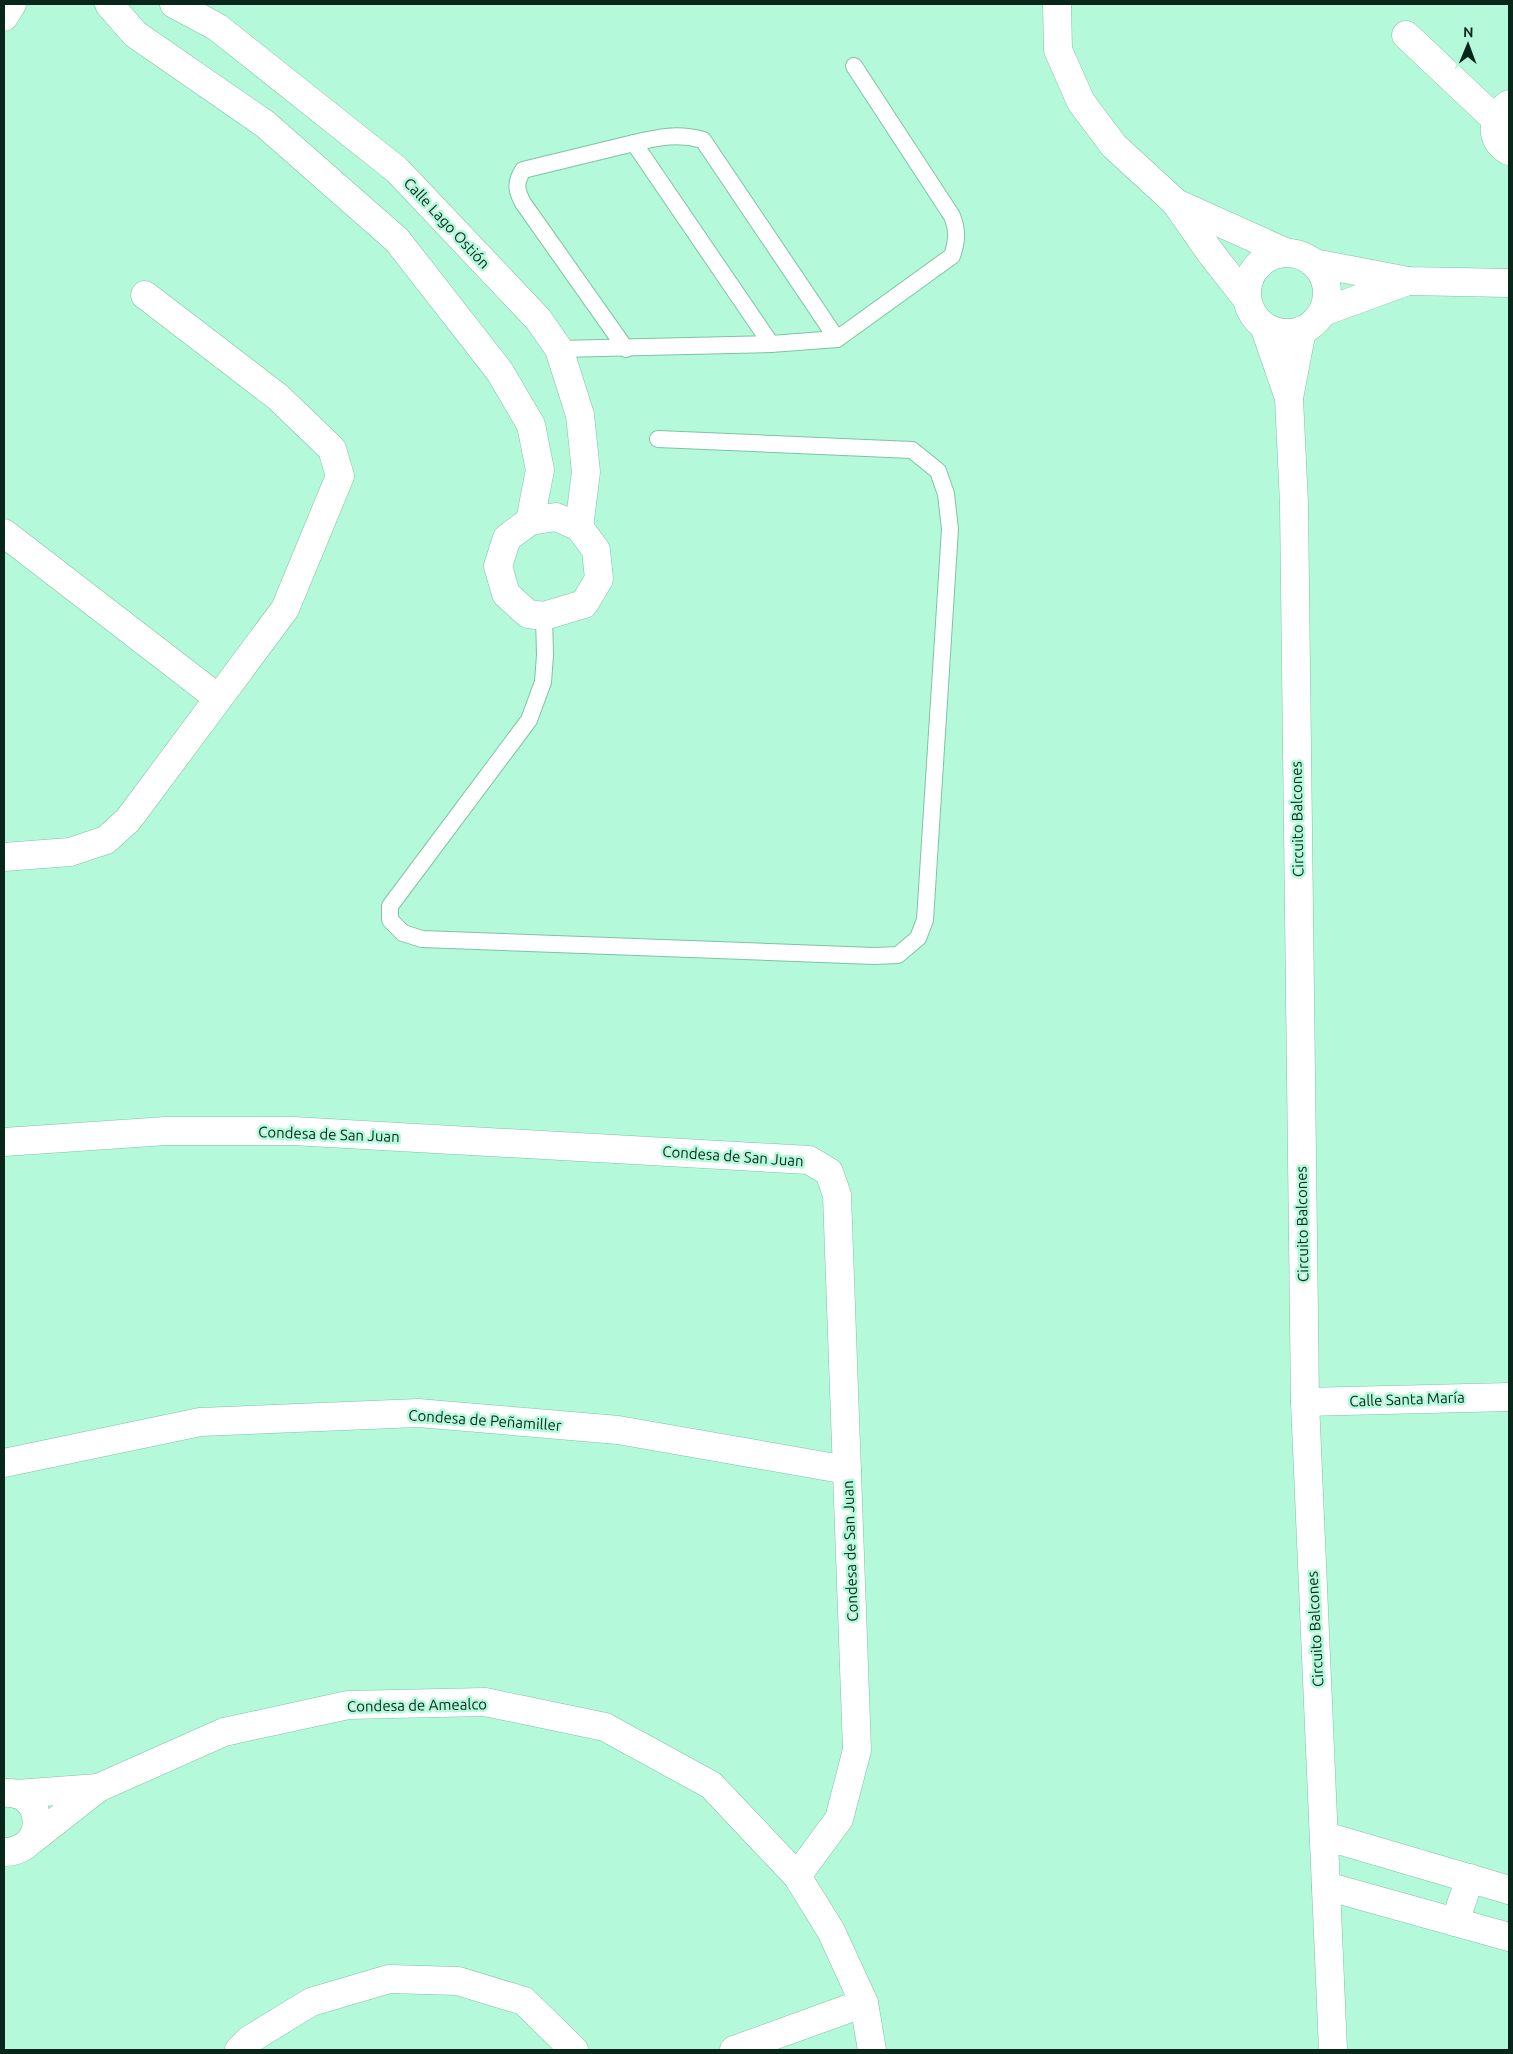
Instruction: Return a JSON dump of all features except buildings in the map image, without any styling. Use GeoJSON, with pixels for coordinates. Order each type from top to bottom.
{"type":"FeatureCollection","features":[{"type":"Feature","properties":{"kind":"street"},"geometry":{"type":"LineString","coordinates":[[4,17],[12,4]]}},
{"type":"Feature","properties":{"kind":"street"},"geometry":{"type":"LineString","coordinates":[[109,4],[135,34],[265,124],[397,240],[500,372],[531,425],[540,470],[530,521]]}},
{"type":"Feature","properties":{"kind":"street","name":"Calle Lago Ostión"},"geometry":{"type":"LineString","coordinates":[[174,4],[216,27],[397,170],[538,319],[559,349],[580,415],[586,472],[579,527]]}},
{"type":"Feature","properties":{"kind":"street"},"geometry":{"type":"LineString","coordinates":[[1057,4],[1058,50],[1081,102],[1114,146],[1175,202],[1210,252],[1246,298],[1252,314],[1264,326],[1276,332],[1289,334],[1302,330],[1314,323],[1322,312],[1327,295],[1324,278],[1314,263]]}},
{"type":"Feature","properties":{"kind":"street"},"geometry":{"type":"LineString","coordinates":[[1406,35],[1502,112],[1494,131],[1498,142],[1509,151]]}},
{"type":"Feature","properties":{"kind":"street"},"geometry":{"type":"LineString","coordinates":[[1175,202],[1285,252],[1301,255],[1314,263],[1408,281],[1509,279]]}},
{"type":"Feature","properties":{"kind":"street"},"geometry":{"type":"LineString","coordinates":[[1246,298],[1248,281],[1256,266],[1269,256],[1285,252]]}},
{"type":"Feature","properties":{"kind":"street"},"geometry":{"type":"LineString","coordinates":[[1322,312],[1408,281]]}},
{"type":"Feature","properties":{"kind":"street"},"geometry":{"type":"LineString","coordinates":[[4,857],[70,852],[106,840],[128,820],[285,609],[340,476],[332,449],[278,397],[145,295]]}},
{"type":"Feature","properties":{"kind":"street","name":"Circuito Balcones"},"geometry":{"type":"LineString","coordinates":[[1264,326],[1290,398]]}},
{"type":"Feature","properties":{"kind":"street","name":"Circuito Balcones"},"geometry":{"type":"LineString","coordinates":[[1302,330],[1290,398],[1294,504],[1305,1402],[1333,2050]]}},
{"type":"Feature","properties":{"kind":"street"},"geometry":{"type":"LineString","coordinates":[[556,517],[579,527],[596,550],[599,579],[584,604],[544,616],[528,614],[506,594],[498,566],[507,538],[530,521],[556,517]]}},
{"type":"Feature","properties":{"kind":"street"},"geometry":{"type":"LineString","coordinates":[[4,533],[218,698]]}},
{"type":"Feature","properties":{"kind":"street","name":"Condesa de San Juan"},"geometry":{"type":"LineString","coordinates":[[4,1142],[166,1131],[293,1131],[809,1160],[829,1172],[838,1195],[857,1750],[839,1819],[797,1876]]}},
{"type":"Feature","properties":{"kind":"street","name":"Calle Santa María"},"geometry":{"type":"LineString","coordinates":[[1305,1402],[1509,1397]]}},
{"type":"Feature","properties":{"kind":"street","name":"Condesa de Peñamiller"},"geometry":{"type":"LineString","coordinates":[[4,1463],[200,1422],[418,1412],[618,1430],[847,1470]]}},
{"type":"Feature","properties":{"kind":"street","name":"Condesa de Amealco"},"geometry":{"type":"LineString","coordinates":[[4,1869],[20,1846],[98,1788],[224,1732],[348,1705],[485,1702],[605,1726],[711,1785],[797,1876],[831,1932],[864,2003],[872,2050]]}},
{"type":"Feature","properties":{"kind":"street"},"geometry":{"type":"LineString","coordinates":[[8,1791],[98,1788]]}},
{"type":"Feature","properties":{"kind":"street"},"geometry":{"type":"LineString","coordinates":[[8,1791],[26,1799],[37,1818],[36,1829],[20,1846]]}},
{"type":"Feature","properties":{"kind":"street"},"geometry":{"type":"LineString","coordinates":[[1325,1836],[1509,1890]]}},
{"type":"Feature","properties":{"kind":"street"},"geometry":{"type":"LineString","coordinates":[[1455,1922],[1470,1878]]}},
{"type":"Feature","properties":{"kind":"street"},"geometry":{"type":"LineString","coordinates":[[1326,1886],[1509,1937]]}},
{"type":"Feature","properties":{"kind":"street"},"geometry":{"type":"LineString","coordinates":[[239,2050],[249,2040],[311,2002],[389,1979],[458,1981],[524,2000],[574,2050]]}},
{"type":"Feature","properties":{"kind":"street"},"geometry":{"type":"LineString","coordinates":[[734,2050],[864,2003]]}},
{"type":"Feature","properties":{"kind":"lane"},"geometry":{"type":"LineString","coordinates":[[559,349],[626,349],[771,344],[837,339],[952,256],[957,242],[957,230],[952,216],[854,66]]}},
{"type":"Feature","properties":{"kind":"lane"},"geometry":{"type":"LineString","coordinates":[[626,349],[523,203],[517,192],[516,181],[523,170],[668,135],[688,136],[704,140],[837,339]]}},
{"type":"Feature","properties":{"kind":"lane"},"geometry":{"type":"LineString","coordinates":[[634,143],[771,344]]}},
{"type":"Feature","properties":{"kind":"lane"},"geometry":{"type":"LineString","coordinates":[[544,616],[545,655],[543,682],[529,720],[390,906],[390,920],[403,933],[422,939],[874,956],[898,955],[918,938],[925,920],[950,529],[946,494],[938,471],[912,450],[658,439]]}}]}
